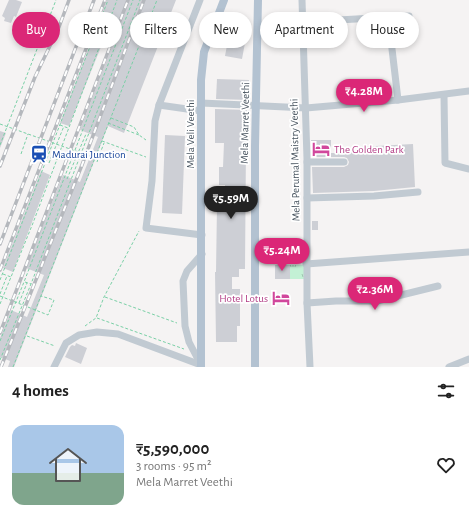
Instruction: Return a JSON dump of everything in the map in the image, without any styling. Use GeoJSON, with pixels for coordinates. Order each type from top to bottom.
{"type":"FeatureCollection","features":[{"type":"Feature","properties":{"kind":"main road","name":"Mela Veli Veethi"},"geometry":{"type":"LineString","coordinates":[[201,366],[201,80],[204,52],[224,0]]}},
{"type":"Feature","properties":{"kind":"main road","name":"Mela Marret Veethi"},"geometry":{"type":"LineString","coordinates":[[255,367],[258,0]]}},
{"type":"Feature","properties":{"kind":"street"},"geometry":{"type":"LineString","coordinates":[[200,0],[155,121],[152,181],[146,228],[202,235]]}},
{"type":"Feature","properties":{"kind":"street","name":"Mela Perumal Maistry Veethi"},"geometry":{"type":"LineString","coordinates":[[302,0],[303,12]]}},
{"type":"Feature","properties":{"kind":"street","name":"Mela Perumal Maistry Veethi"},"geometry":{"type":"LineString","coordinates":[[304,48],[307,162],[306,264],[310,367]]}},
{"type":"Feature","properties":{"kind":"street"},"geometry":{"type":"LineString","coordinates":[[392,48],[398,100]]}},
{"type":"Feature","properties":{"kind":"street"},"geometry":{"type":"LineString","coordinates":[[160,105],[201,107],[256,105],[306,108],[398,100],[469,91]]}},
{"type":"Feature","properties":{"kind":"street"},"geometry":{"type":"LineString","coordinates":[[444,95],[445,163],[469,169]]}},
{"type":"Feature","properties":{"kind":"street"},"geometry":{"type":"LineString","coordinates":[[307,162],[344,162]]}},
{"type":"Feature","properties":{"kind":"street"},"geometry":{"type":"LineString","coordinates":[[307,198],[374,196],[418,192]]}},
{"type":"Feature","properties":{"kind":"street"},"geometry":{"type":"LineString","coordinates":[[306,264],[469,252]]}},
{"type":"Feature","properties":{"kind":"street"},"geometry":{"type":"LineString","coordinates":[[201,366],[189,342],[185,326],[182,281],[187,271],[202,254]]}},
{"type":"Feature","properties":{"kind":"street"},"geometry":{"type":"LineString","coordinates":[[307,303],[377,301],[438,286]]}},
{"type":"Feature","properties":{"kind":"street"},"geometry":{"type":"LineString","coordinates":[[54,367],[66,343],[79,335],[97,332],[118,334],[201,366]]}},
{"type":"Feature","properties":{"kind":"street"},"geometry":{"type":"LineString","coordinates":[[449,367],[469,359]]}},
{"type":"Feature","properties":{"kind":"path"},"geometry":{"type":"LineString","coordinates":[[0,145],[56,0]]}},
{"type":"Feature","properties":{"kind":"path"},"geometry":{"type":"LineString","coordinates":[[0,280],[108,0]]}},
{"type":"Feature","properties":{"kind":"path"},"geometry":{"type":"LineString","coordinates":[[0,304],[33,223],[117,0]]}},
{"type":"Feature","properties":{"kind":"path"},"geometry":{"type":"LineString","coordinates":[[0,341],[65,178],[133,0]]}},
{"type":"Feature","properties":{"kind":"path"},"geometry":{"type":"LineString","coordinates":[[0,360],[89,135],[140,0]]}},
{"type":"Feature","properties":{"kind":"path"},"geometry":{"type":"LineString","coordinates":[[13,367],[157,0]]}},
{"type":"Feature","properties":{"kind":"path"},"geometry":{"type":"LineString","coordinates":[[110,118],[134,126],[139,135]]}},
{"type":"Feature","properties":{"kind":"path"},"geometry":{"type":"LineString","coordinates":[[108,123],[139,135],[153,145]]}},
{"type":"Feature","properties":{"kind":"path"},"geometry":{"type":"LineString","coordinates":[[0,124],[98,159]]}},
{"type":"Feature","properties":{"kind":"path"},"geometry":{"type":"LineString","coordinates":[[60,125],[68,128]]}},
{"type":"Feature","properties":{"kind":"path"},"geometry":{"type":"LineString","coordinates":[[49,163],[64,126]]}},
{"type":"Feature","properties":{"kind":"path"},"geometry":{"type":"LineString","coordinates":[[82,132],[89,135]]}},
{"type":"Feature","properties":{"kind":"path"},"geometry":{"type":"LineString","coordinates":[[21,154],[28,134]]}},
{"type":"Feature","properties":{"kind":"path"},"geometry":{"type":"LineString","coordinates":[[67,179],[86,134]]}},
{"type":"Feature","properties":{"kind":"path"},"geometry":{"type":"LineString","coordinates":[[101,141],[149,158]]}},
{"type":"Feature","properties":{"kind":"path"},"geometry":{"type":"LineString","coordinates":[[97,162],[104,142]]}},
{"type":"Feature","properties":{"kind":"path"},"geometry":{"type":"LineString","coordinates":[[65,178],[71,181]]}},
{"type":"Feature","properties":{"kind":"path"},"geometry":{"type":"LineString","coordinates":[[83,328],[96,318],[104,297],[141,228]]}},
{"type":"Feature","properties":{"kind":"path"},"geometry":{"type":"LineString","coordinates":[[3,274],[11,277]]}},
{"type":"Feature","properties":{"kind":"path"},"geometry":{"type":"LineString","coordinates":[[7,276],[0,295],[48,315],[54,300],[41,296]]}},
{"type":"Feature","properties":{"kind":"path"},"geometry":{"type":"LineString","coordinates":[[24,282],[31,284]]}},
{"type":"Feature","properties":{"kind":"path"},"geometry":{"type":"LineString","coordinates":[[19,303],[27,283]]}},
{"type":"Feature","properties":{"kind":"path"},"geometry":{"type":"LineString","coordinates":[[104,297],[185,326]]}},
{"type":"Feature","properties":{"kind":"path"},"geometry":{"type":"LineString","coordinates":[[96,318],[194,352]]}},
{"type":"Feature","properties":{"kind":"path"},"geometry":{"type":"LineString","coordinates":[[25,335],[58,347]]}},
{"type":"Feature","properties":{"kind":"green space"},"geometry":{"type":"Polygon","coordinates":[[[290,265],[305,265],[305,279],[290,279],[290,265]]]}},
{"type":"Feature","properties":{"kind":"building"},"geometry":{"type":"Polygon","coordinates":[[[9,0],[22,2],[18,12],[12,12],[11,23],[4,21],[5,18],[2,16],[9,0]]]}},
{"type":"Feature","properties":{"kind":"building"},"geometry":{"type":"Polygon","coordinates":[[[107,0],[176,0],[171,12],[130,12],[130,48],[157,48],[124,133],[108,126],[14,367],[8,367],[10,361],[0,357],[0,338],[11,310],[27,317],[44,275],[26,268],[63,175],[80,182],[98,137],[80,130],[111,48],[122,48],[122,12],[102,12],[107,0]]]}},
{"type":"Feature","properties":{"kind":"building"},"geometry":{"type":"Polygon","coordinates":[[[89,48],[101,48],[69,126],[60,123],[89,48]]]}},
{"type":"Feature","properties":{"kind":"building"},"geometry":{"type":"Polygon","coordinates":[[[226,48],[244,48],[242,59],[225,56],[226,48]]]}},
{"type":"Feature","properties":{"kind":"building"},"geometry":{"type":"Polygon","coordinates":[[[217,79],[249,80],[248,100],[216,99],[217,79]]]}},
{"type":"Feature","properties":{"kind":"building"},"geometry":{"type":"Polygon","coordinates":[[[215,109],[249,110],[248,144],[246,144],[245,269],[239,269],[239,277],[232,277],[232,289],[240,289],[240,326],[237,326],[237,342],[216,342],[215,272],[217,205],[225,205],[225,185],[219,185],[219,167],[223,167],[224,143],[215,143],[215,109]]]}},
{"type":"Feature","properties":{"kind":"building"},"geometry":{"type":"Polygon","coordinates":[[[0,131],[6,133],[0,148],[0,131]]]}},
{"type":"Feature","properties":{"kind":"building"},"geometry":{"type":"Polygon","coordinates":[[[165,135],[185,136],[182,214],[162,213],[165,135]]]}},
{"type":"Feature","properties":{"kind":"building"},"geometry":{"type":"Polygon","coordinates":[[[311,140],[331,140],[331,153],[348,153],[348,151],[357,151],[357,147],[413,144],[415,187],[374,191],[313,193],[312,167],[344,167],[348,165],[349,162],[347,158],[344,157],[312,157],[311,140]]]}},
{"type":"Feature","properties":{"kind":"building"},"geometry":{"type":"Polygon","coordinates":[[[41,171],[50,175],[13,272],[3,268],[41,171]]]}},
{"type":"Feature","properties":{"kind":"building"},"geometry":{"type":"Polygon","coordinates":[[[312,221],[318,221],[318,230],[312,230],[312,221]]]}},
{"type":"Feature","properties":{"kind":"building"},"geometry":{"type":"Polygon","coordinates":[[[275,265],[290,265],[290,279],[275,279],[275,265]]]}},
{"type":"Feature","properties":{"kind":"building"},"geometry":{"type":"Polygon","coordinates":[[[76,343],[87,348],[81,364],[65,357],[70,347],[72,345],[75,346],[76,343]]]}},
{"type":"Feature","properties":{"kind":"railway"},"geometry":{"type":"LineString","coordinates":[[0,166],[35,77],[59,27],[69,0]]}},
{"type":"Feature","properties":{"kind":"railway"},"geometry":{"type":"LineString","coordinates":[[0,244],[94,0]]}},
{"type":"Feature","properties":{"kind":"railway"},"geometry":{"type":"LineString","coordinates":[[0,270],[105,0]]}},
{"type":"Feature","properties":{"kind":"railway"},"geometry":{"type":"LineString","coordinates":[[0,333],[128,0]]}},
{"type":"Feature","properties":{"kind":"railway"},"geometry":{"type":"LineString","coordinates":[[1,367],[82,165],[144,0]]}},
{"type":"Feature","properties":{"kind":"place","name":"The Golden Park"},"geometry":{"type":"Point","coordinates":[321,149]}},
{"type":"Feature","properties":{"kind":"place","name":"Madurai Junction"},"geometry":{"type":"Point","coordinates":[39,154]}},
{"type":"Feature","properties":{"kind":"place","name":"Hotel Lotus"},"geometry":{"type":"Point","coordinates":[281,298]}}]}
